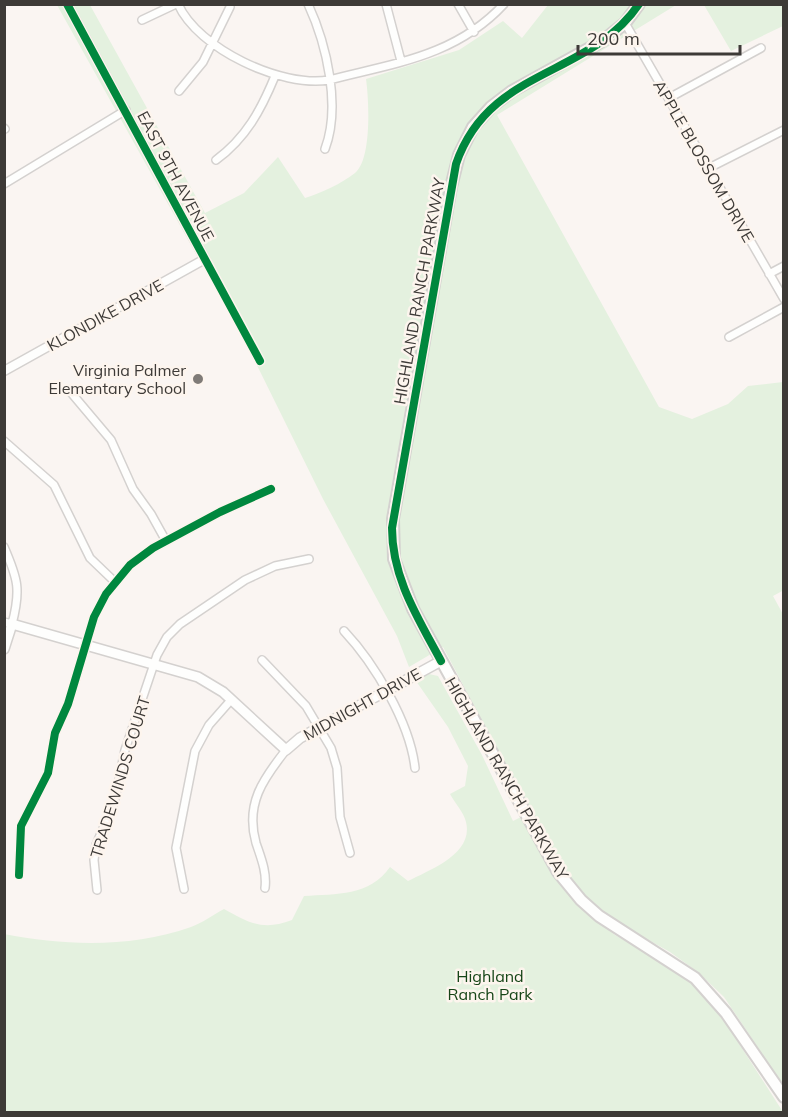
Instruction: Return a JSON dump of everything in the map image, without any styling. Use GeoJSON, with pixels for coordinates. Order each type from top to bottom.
{"type":"FeatureCollection","features":[{"type":"Feature","properties":{"kind":"main road","name":"HIGHLAND RANCH PARKWAY"},"geometry":{"type":"LineString","coordinates":[[639,4],[625,23],[604,40],[512,91],[491,107],[469,134],[456,164],[392,528],[394,559],[400,581],[441,661],[544,849],[565,881],[580,900],[606,921],[695,978],[726,1013],[783,1097]]}},
{"type":"Feature","properties":{"kind":"main road"},"geometry":{"type":"LineString","coordinates":[[4,649],[8,623],[154,664],[208,682],[286,750]]}},
{"type":"Feature","properties":{"kind":"main road","name":"MIDNIGHT DRIVE"},"geometry":{"type":"LineString","coordinates":[[286,750],[320,727],[441,661]]}},
{"type":"Feature","properties":{"kind":"street","name":"EAST 9TH AVENUE"},"geometry":{"type":"LineString","coordinates":[[67,4],[261,361]]}},
{"type":"Feature","properties":{"kind":"street"},"geometry":{"type":"LineString","coordinates":[[142,20],[177,4],[193,29],[213,44],[274,76],[298,82],[329,80],[401,62],[448,47],[474,32],[504,4]]}},
{"type":"Feature","properties":{"kind":"street"},"geometry":{"type":"LineString","coordinates":[[308,4],[321,41],[329,80],[333,118],[325,150]]}},
{"type":"Feature","properties":{"kind":"street"},"geometry":{"type":"LineString","coordinates":[[386,4],[401,62]]}},
{"type":"Feature","properties":{"kind":"street"},"geometry":{"type":"LineString","coordinates":[[458,4],[474,32]]}},
{"type":"Feature","properties":{"kind":"street"},"geometry":{"type":"LineString","coordinates":[[179,91],[195,74],[213,44],[230,7]]}},
{"type":"Feature","properties":{"kind":"street","name":"APPLE BLOSSOM DRIVE"},"geometry":{"type":"LineString","coordinates":[[625,23],[783,299]]}},
{"type":"Feature","properties":{"kind":"street"},"geometry":{"type":"LineString","coordinates":[[669,98],[761,48]]}},
{"type":"Feature","properties":{"kind":"street"},"geometry":{"type":"LineString","coordinates":[[216,160],[251,124],[274,76]]}},
{"type":"Feature","properties":{"kind":"street"},"geometry":{"type":"LineString","coordinates":[[4,184],[126,110]]}},
{"type":"Feature","properties":{"kind":"street"},"geometry":{"type":"LineString","coordinates":[[709,168],[783,130]]}},
{"type":"Feature","properties":{"kind":"street","name":"KLONDIKE DRIVE"},"geometry":{"type":"LineString","coordinates":[[4,371],[205,259]]}},
{"type":"Feature","properties":{"kind":"street"},"geometry":{"type":"LineString","coordinates":[[769,274],[783,266]]}},
{"type":"Feature","properties":{"kind":"street"},"geometry":{"type":"LineString","coordinates":[[729,337],[783,307]]}},
{"type":"Feature","properties":{"kind":"street"},"geometry":{"type":"LineString","coordinates":[[68,389],[111,440],[133,489],[151,514],[166,541]]}},
{"type":"Feature","properties":{"kind":"street"},"geometry":{"type":"LineString","coordinates":[[4,441],[54,485],[90,558],[115,582]]}},
{"type":"Feature","properties":{"kind":"street"},"geometry":{"type":"LineString","coordinates":[[19,875],[21,826],[48,773],[55,733],[68,704],[94,617],[115,582],[141,556],[166,541],[220,512],[271,489]]}},
{"type":"Feature","properties":{"kind":"street"},"geometry":{"type":"LineString","coordinates":[[4,547],[19,585],[18,602],[8,623]]}},
{"type":"Feature","properties":{"kind":"street","name":"TRADEWINDS COURT"},"geometry":{"type":"LineString","coordinates":[[97,890],[94,852],[114,803],[125,750],[161,646],[172,630],[230,588],[275,567],[309,559]]}},
{"type":"Feature","properties":{"kind":"street"},"geometry":{"type":"LineString","coordinates":[[344,631],[364,654],[408,735],[415,768]]}},
{"type":"Feature","properties":{"kind":"street"},"geometry":{"type":"LineString","coordinates":[[262,660],[306,706],[320,727],[335,758],[340,817],[350,853]]}},
{"type":"Feature","properties":{"kind":"street"},"geometry":{"type":"LineString","coordinates":[[184,889],[176,848],[195,751],[209,725],[231,700]]}},
{"type":"Feature","properties":{"kind":"street"},"geometry":{"type":"LineString","coordinates":[[265,888],[264,868],[254,831],[254,803],[265,776],[286,750]]}},
{"type":"Feature","properties":{"kind":"green space"},"geometry":{"type":"Polygon","coordinates":[[[57,5],[90,5],[205,213],[244,193],[278,157],[305,198],[331,188],[355,173],[360,166],[367,143],[366,79],[459,50],[503,21],[522,38],[548,5],[676,5],[497,115],[659,407],[692,419],[728,404],[748,386],[783,382],[784,590],[773,596],[784,616],[783,1085],[724,997],[699,973],[670,952],[627,928],[594,905],[569,878],[551,851],[443,647],[409,667],[397,636],[323,499],[249,349],[57,5]]]}},
{"type":"Feature","properties":{"kind":"green space"},"geometry":{"type":"Polygon","coordinates":[[[704,5],[783,5],[783,26],[731,51],[704,5]]]}},
{"type":"Feature","properties":{"kind":"green space","name":"Highland Ranch Park"},"geometry":{"type":"Polygon","coordinates":[[[429,674],[438,676],[482,755],[513,821],[521,817],[548,867],[577,904],[615,935],[668,965],[699,989],[729,1028],[783,1112],[5,1112],[4,934],[75,943],[122,942],[168,934],[191,927],[224,909],[249,922],[273,925],[292,920],[304,896],[352,892],[373,883],[390,867],[408,881],[438,866],[457,852],[467,833],[466,822],[450,794],[465,786],[468,766],[448,727],[416,681],[429,674]]]}},
{"type":"Feature","properties":{"kind":"cycle path"},"geometry":{"type":"LineString","coordinates":[[67,4],[260,361]]}},
{"type":"Feature","properties":{"kind":"cycle path"},"geometry":{"type":"LineString","coordinates":[[441,661],[401,581],[396,564],[392,528],[456,164],[471,132],[491,108],[515,90],[594,47],[618,28],[639,4]]}},
{"type":"Feature","properties":{"kind":"cycle path"},"geometry":{"type":"LineString","coordinates":[[19,875],[21,826],[48,773],[55,733],[68,704],[94,617],[106,594],[130,565],[153,548],[220,512],[271,489]]}},
{"type":"Feature","properties":{"kind":"place","name":"Virginia Palmer Elementary School"},"geometry":{"type":"Point","coordinates":[198,379]}}]}
